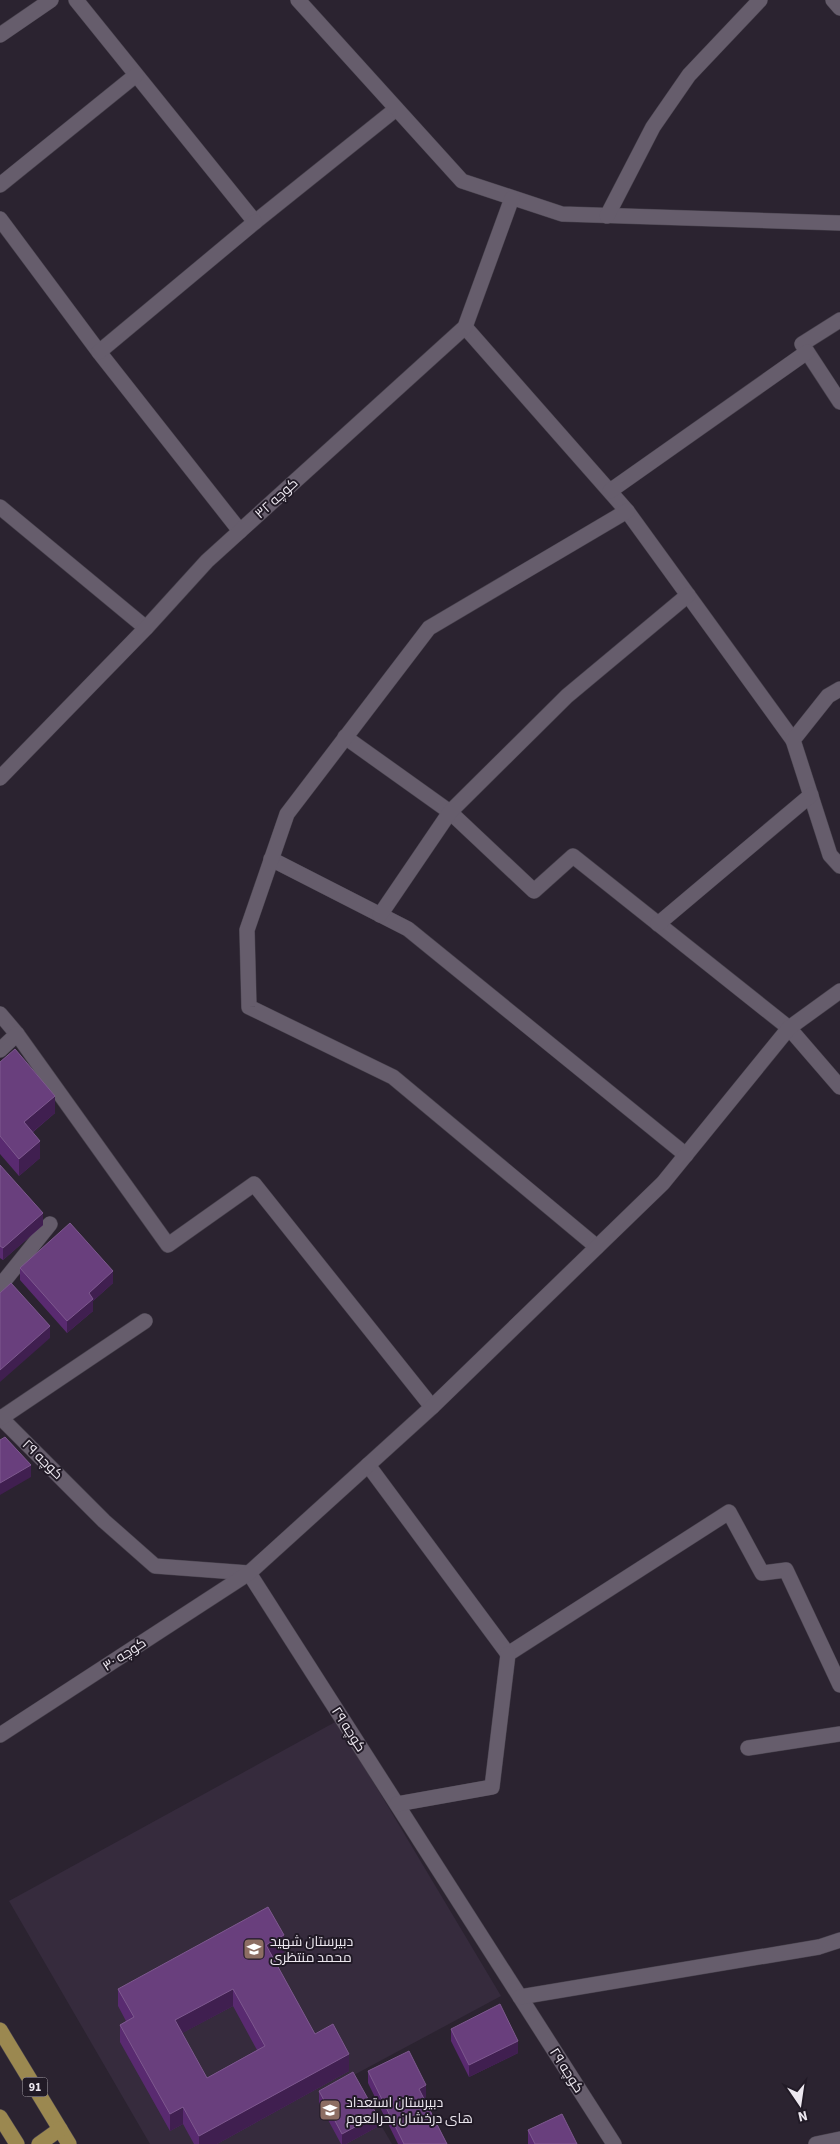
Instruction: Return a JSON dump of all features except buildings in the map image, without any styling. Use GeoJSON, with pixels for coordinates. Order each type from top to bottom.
{"type":"FeatureCollection","features":[{"type":"Feature","properties":{"kind":"main road","name":"91"},"geometry":{"type":"LineString","coordinates":[[0,2030],[69,2144]]}},
{"type":"Feature","properties":{"kind":"main road"},"geometry":{"type":"LineString","coordinates":[[0,2117],[17,2144]]}},
{"type":"Feature","properties":{"kind":"main road"},"geometry":{"type":"LineString","coordinates":[[39,2144],[60,2129]]}},
{"type":"Feature","properties":{"kind":"street"},"geometry":{"type":"LineString","coordinates":[[0,35],[51,0]]}},
{"type":"Feature","properties":{"kind":"street"},"geometry":{"type":"LineString","coordinates":[[76,0],[255,222]]}},
{"type":"Feature","properties":{"kind":"street"},"geometry":{"type":"LineString","coordinates":[[298,0],[462,181],[562,214],[840,223]]}},
{"type":"Feature","properties":{"kind":"street"},"geometry":{"type":"LineString","coordinates":[[607,216],[653,127],[684,82],[725,35],[760,0]]}},
{"type":"Feature","properties":{"kind":"street"},"geometry":{"type":"LineString","coordinates":[[833,0],[840,8]]}},
{"type":"Feature","properties":{"kind":"street"},"geometry":{"type":"LineString","coordinates":[[0,185],[136,75]]}},
{"type":"Feature","properties":{"kind":"street"},"geometry":{"type":"LineString","coordinates":[[99,352],[255,222],[396,109]]}},
{"type":"Feature","properties":{"kind":"street","name":"کوچه ۳۲"},"geometry":{"type":"LineString","coordinates":[[0,778],[146,628],[207,561],[465,327],[512,198]]}},
{"type":"Feature","properties":{"kind":"street"},"geometry":{"type":"LineString","coordinates":[[0,219],[99,352],[240,531]]}},
{"type":"Feature","properties":{"kind":"street"},"geometry":{"type":"LineString","coordinates":[[840,320],[802,344],[840,402]]}},
{"type":"Feature","properties":{"kind":"street"},"geometry":{"type":"LineString","coordinates":[[465,327],[627,511],[793,740],[830,854],[840,866]]}},
{"type":"Feature","properties":{"kind":"street"},"geometry":{"type":"LineString","coordinates":[[610,491],[807,352]]}},
{"type":"Feature","properties":{"kind":"street"},"geometry":{"type":"LineString","coordinates":[[0,507],[146,628]]}},
{"type":"Feature","properties":{"kind":"street"},"geometry":{"type":"LineString","coordinates":[[597,1247],[393,1077],[249,1007],[247,930],[287,814],[428,628],[627,511]]}},
{"type":"Feature","properties":{"kind":"street"},"geometry":{"type":"LineString","coordinates":[[380,915],[450,812],[567,696],[688,595]]}},
{"type":"Feature","properties":{"kind":"street"},"geometry":{"type":"LineString","coordinates":[[793,740],[828,696],[840,688]]}},
{"type":"Feature","properties":{"kind":"street"},"geometry":{"type":"LineString","coordinates":[[345,737],[450,812],[534,891],[574,856],[789,1028],[840,1087]]}},
{"type":"Feature","properties":{"kind":"street"},"geometry":{"type":"LineString","coordinates":[[658,924],[811,795]]}},
{"type":"Feature","properties":{"kind":"street"},"geometry":{"type":"LineString","coordinates":[[271,859],[408,929],[686,1155]]}},
{"type":"Feature","properties":{"kind":"street","name":"کوچه ۳۰"},"geometry":{"type":"LineString","coordinates":[[0,1735],[249,1573],[432,1407],[663,1183],[789,1028],[840,991]]}},
{"type":"Feature","properties":{"kind":"street"},"geometry":{"type":"LineString","coordinates":[[0,1014],[17,1034],[168,1245],[254,1184],[432,1407]]}},
{"type":"Feature","properties":{"kind":"street"},"geometry":{"type":"LineString","coordinates":[[0,1050],[17,1034]]}},
{"type":"Feature","properties":{"kind":"street"},"geometry":{"type":"LineString","coordinates":[[0,1286],[50,1224]]}},
{"type":"Feature","properties":{"kind":"street"},"geometry":{"type":"LineString","coordinates":[[1,1418],[145,1321]]}},
{"type":"Feature","properties":{"kind":"street","name":"کوچه ۲۹"},"geometry":{"type":"LineString","coordinates":[[1,1418],[104,1521],[155,1566],[249,1573],[614,2144]]}},
{"type":"Feature","properties":{"kind":"street"},"geometry":{"type":"LineString","coordinates":[[368,1465],[508,1654],[492,1786],[397,1804]]}},
{"type":"Feature","properties":{"kind":"street"},"geometry":{"type":"LineString","coordinates":[[508,1654],[729,1512],[762,1573],[786,1570],[840,1685]]}},
{"type":"Feature","properties":{"kind":"street"},"geometry":{"type":"LineString","coordinates":[[748,1748],[840,1734]]}},
{"type":"Feature","properties":{"kind":"street"},"geometry":{"type":"LineString","coordinates":[[520,1997],[819,1947],[840,1940]]}},
{"type":"Feature","properties":{"kind":"street"},"geometry":{"type":"LineString","coordinates":[[816,2144],[840,2139]]}},
{"type":"Feature","properties":{"kind":"shaded area","name":"دبیرستان شهید محمد منتظری"},"geometry":{"type":"Polygon","coordinates":[[[337,1721],[501,1996],[352,2076],[392,2144],[150,2144],[9,1901],[337,1721]]]}},
{"type":"Feature","properties":{"kind":"place","name":"دبیرستان شهید محمد منتظری"},"geometry":{"type":"Point","coordinates":[254,1949]}},
{"type":"Feature","properties":{"kind":"place","name":"دبیرستان استعداد های درخشان بحرالعوم"},"geometry":{"type":"Point","coordinates":[330,2110]}}]}
